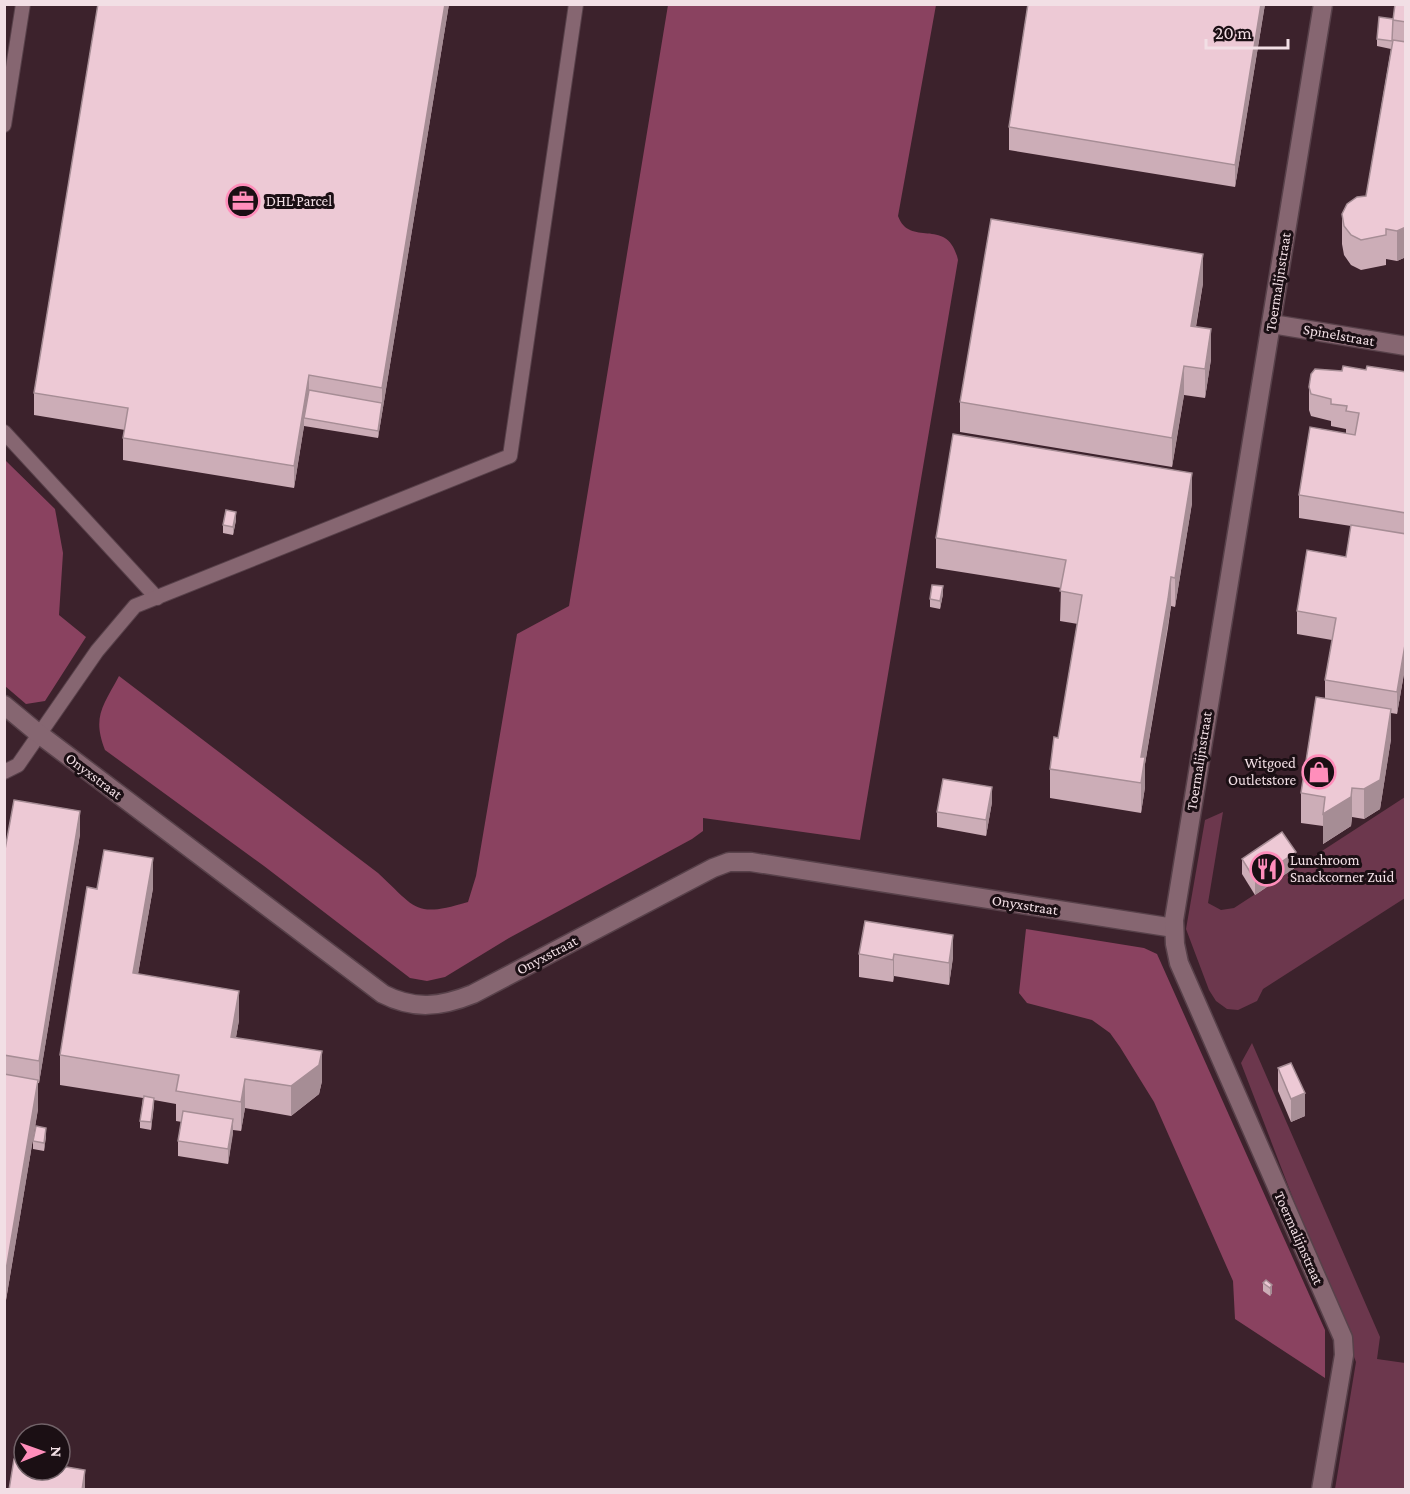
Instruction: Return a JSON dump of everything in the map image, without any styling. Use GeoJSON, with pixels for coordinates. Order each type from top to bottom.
{"type":"FeatureCollection","features":[{"type":"Feature","properties":{"kind":"street","name":"Toermalijnstraat"},"geometry":{"type":"LineString","coordinates":[[1321,1490],[1344,1355],[1343,1338],[1179,963],[1174,928],[1179,877],[1323,4]]}},
{"type":"Feature","properties":{"kind":"street","name":"Spinelstraat"},"geometry":{"type":"LineString","coordinates":[[1272,324],[1406,346]]}},
{"type":"Feature","properties":{"kind":"street","name":"Onyxstraat"},"geometry":{"type":"LineString","coordinates":[[4,705],[39,734],[383,994],[411,1005],[429,1006],[453,1002],[473,994],[713,868],[729,862],[751,862],[1174,928]]}},
{"type":"Feature","properties":{"kind":"lane"},"geometry":{"type":"LineString","coordinates":[[4,125],[23,4]]}},
{"type":"Feature","properties":{"kind":"lane"},"geometry":{"type":"LineString","coordinates":[[4,772],[18,765],[97,651],[135,606],[510,456],[576,4]]}},
{"type":"Feature","properties":{"kind":"lane"},"geometry":{"type":"LineString","coordinates":[[4,432],[157,598]]}},
{"type":"Feature","properties":{"kind":"shaded area"},"geometry":{"type":"Polygon","coordinates":[[[668,5],[936,5],[898,216],[904,226],[911,230],[938,235],[946,239],[953,247],[958,260],[860,840],[703,818],[703,831],[692,839],[509,938],[445,977],[427,981],[410,978],[264,866],[105,750],[99,729],[101,712],[119,676],[378,873],[409,902],[417,907],[437,909],[468,902],[476,876],[517,634],[569,606],[668,5]]]}},
{"type":"Feature","properties":{"kind":"shaded area"},"geometry":{"type":"Polygon","coordinates":[[[5,460],[55,509],[63,553],[59,615],[86,637],[45,701],[26,704],[5,686],[5,460]]]}},
{"type":"Feature","properties":{"kind":"shaded area"},"geometry":{"type":"Polygon","coordinates":[[[1405,797],[1405,898],[1263,989],[1257,1001],[1238,1010],[1227,1009],[1216,1001],[1209,990],[1186,929],[1205,820],[1223,812],[1208,903],[1221,910],[1234,908],[1405,797]]]}},
{"type":"Feature","properties":{"kind":"shaded area"},"geometry":{"type":"Polygon","coordinates":[[[1026,929],[1144,948],[1157,954],[1325,1330],[1325,1378],[1235,1319],[1233,1281],[1154,1102],[1120,1047],[1110,1033],[1092,1020],[1027,1003],[1019,993],[1026,929]]]}},
{"type":"Feature","properties":{"kind":"shaded area"},"geometry":{"type":"Polygon","coordinates":[[[1252,1043],[1380,1337],[1377,1359],[1405,1363],[1405,1489],[1335,1489],[1356,1362],[1241,1063],[1252,1043]]]}},
{"type":"Feature","properties":{"kind":"building","name":"DHL Parcel"},"geometry":{"type":"Polygon","coordinates":[[[98,4],[445,4],[382,388],[309,375],[294,466],[123,438],[128,408],[34,393],[98,4]]]}},
{"type":"Feature","properties":{"kind":"building"},"geometry":{"type":"Polygon","coordinates":[[[1028,4],[1261,4],[1235,165],[1009,127],[1028,4]]]}},
{"type":"Feature","properties":{"kind":"building"},"geometry":{"type":"Polygon","coordinates":[[[1395,4],[1406,4],[1406,22],[1393,20],[1395,4]]]}},
{"type":"Feature","properties":{"kind":"building"},"geometry":{"type":"Polygon","coordinates":[[[1379,17],[1393,19],[1392,41],[1377,39],[1379,17]]]}},
{"type":"Feature","properties":{"kind":"building"},"geometry":{"type":"Polygon","coordinates":[[[1393,40],[1406,42],[1406,227],[1397,231],[1386,229],[1386,235],[1361,240],[1351,235],[1344,226],[1342,214],[1347,204],[1357,197],[1366,196],[1393,40]]]}},
{"type":"Feature","properties":{"kind":"building"},"geometry":{"type":"Polygon","coordinates":[[[991,219],[1203,254],[1191,326],[1211,329],[1205,369],[1184,366],[1172,438],[960,402],[991,219]]]}},
{"type":"Feature","properties":{"kind":"building"},"geometry":{"type":"Polygon","coordinates":[[[1343,366],[1366,370],[1367,366],[1406,372],[1406,513],[1299,495],[1310,427],[1355,435],[1359,413],[1346,411],[1347,406],[1331,404],[1331,399],[1311,394],[1309,387],[1311,374],[1315,369],[1342,371],[1343,366]]]}},
{"type":"Feature","properties":{"kind":"building"},"geometry":{"type":"Polygon","coordinates":[[[309,390],[382,403],[378,431],[304,418],[309,390]]]}},
{"type":"Feature","properties":{"kind":"building"},"geometry":{"type":"Polygon","coordinates":[[[953,434],[1192,473],[1175,578],[1171,577],[1141,757],[1145,757],[1141,783],[1050,769],[1054,737],[1058,738],[1082,595],[1060,591],[1066,560],[936,538],[953,434]]]}},
{"type":"Feature","properties":{"kind":"building"},"geometry":{"type":"Polygon","coordinates":[[[226,510],[236,512],[233,527],[223,525],[226,510]]]}},
{"type":"Feature","properties":{"kind":"building"},"geometry":{"type":"Polygon","coordinates":[[[1351,525],[1406,534],[1406,639],[1397,692],[1325,680],[1336,618],[1297,611],[1307,550],[1346,557],[1351,525]]]}},
{"type":"Feature","properties":{"kind":"building"},"geometry":{"type":"Polygon","coordinates":[[[932,585],[943,586],[940,601],[930,599],[932,585]]]}},
{"type":"Feature","properties":{"kind":"building"},"geometry":{"type":"Polygon","coordinates":[[[1316,697],[1391,709],[1380,780],[1364,789],[1352,788],[1351,797],[1323,814],[1325,797],[1301,793],[1316,697]]]}},
{"type":"Feature","properties":{"kind":"building"},"geometry":{"type":"Polygon","coordinates":[[[943,779],[992,787],[986,820],[937,812],[943,779]]]}},
{"type":"Feature","properties":{"kind":"building"},"geometry":{"type":"Polygon","coordinates":[[[14,800],[80,811],[39,1061],[4,1055],[4,855],[14,800]]]}},
{"type":"Feature","properties":{"kind":"building"},"geometry":{"type":"Polygon","coordinates":[[[1282,832],[1296,852],[1255,880],[1242,859],[1282,832]]]}},
{"type":"Feature","properties":{"kind":"building"},"geometry":{"type":"Polygon","coordinates":[[[104,850],[153,858],[133,973],[239,991],[231,1037],[322,1051],[319,1065],[291,1086],[245,1079],[241,1102],[176,1091],[179,1075],[60,1055],[87,887],[97,889],[104,850]]]}},
{"type":"Feature","properties":{"kind":"building"},"geometry":{"type":"Polygon","coordinates":[[[865,921],[953,935],[949,963],[894,954],[893,960],[859,954],[865,921]]]}},
{"type":"Feature","properties":{"kind":"building"},"geometry":{"type":"Polygon","coordinates":[[[1291,1063],[1305,1093],[1291,1099],[1278,1068],[1291,1063]]]}},
{"type":"Feature","properties":{"kind":"building"},"geometry":{"type":"Polygon","coordinates":[[[4,1074],[38,1080],[4,1282],[4,1074]]]}},
{"type":"Feature","properties":{"kind":"building"},"geometry":{"type":"Polygon","coordinates":[[[144,1096],[154,1098],[151,1122],[140,1121],[144,1096]]]}},
{"type":"Feature","properties":{"kind":"building"},"geometry":{"type":"Polygon","coordinates":[[[183,1111],[233,1119],[228,1149],[178,1141],[183,1111]]]}},
{"type":"Feature","properties":{"kind":"building"},"geometry":{"type":"Polygon","coordinates":[[[36,1126],[46,1128],[44,1143],[33,1141],[36,1126]]]}},
{"type":"Feature","properties":{"kind":"building"},"geometry":{"type":"Polygon","coordinates":[[[1266,1280],[1272,1285],[1270,1288],[1263,1283],[1266,1280]]]}},
{"type":"Feature","properties":{"kind":"building"},"geometry":{"type":"Polygon","coordinates":[[[72,1468],[85,1470],[82,1490],[9,1490],[12,1471],[12,1482],[72,1482],[72,1468]]]}},
{"type":"Feature","properties":{"kind":"place","name":"DHL Parcel"},"geometry":{"type":"Point","coordinates":[243,201]}},
{"type":"Feature","properties":{"kind":"place","name":"Witgoed Outletstore"},"geometry":{"type":"Point","coordinates":[1319,772]}},
{"type":"Feature","properties":{"kind":"place","name":"Lunchroom Snackcorner Zuid"},"geometry":{"type":"Point","coordinates":[1267,869]}}]}
